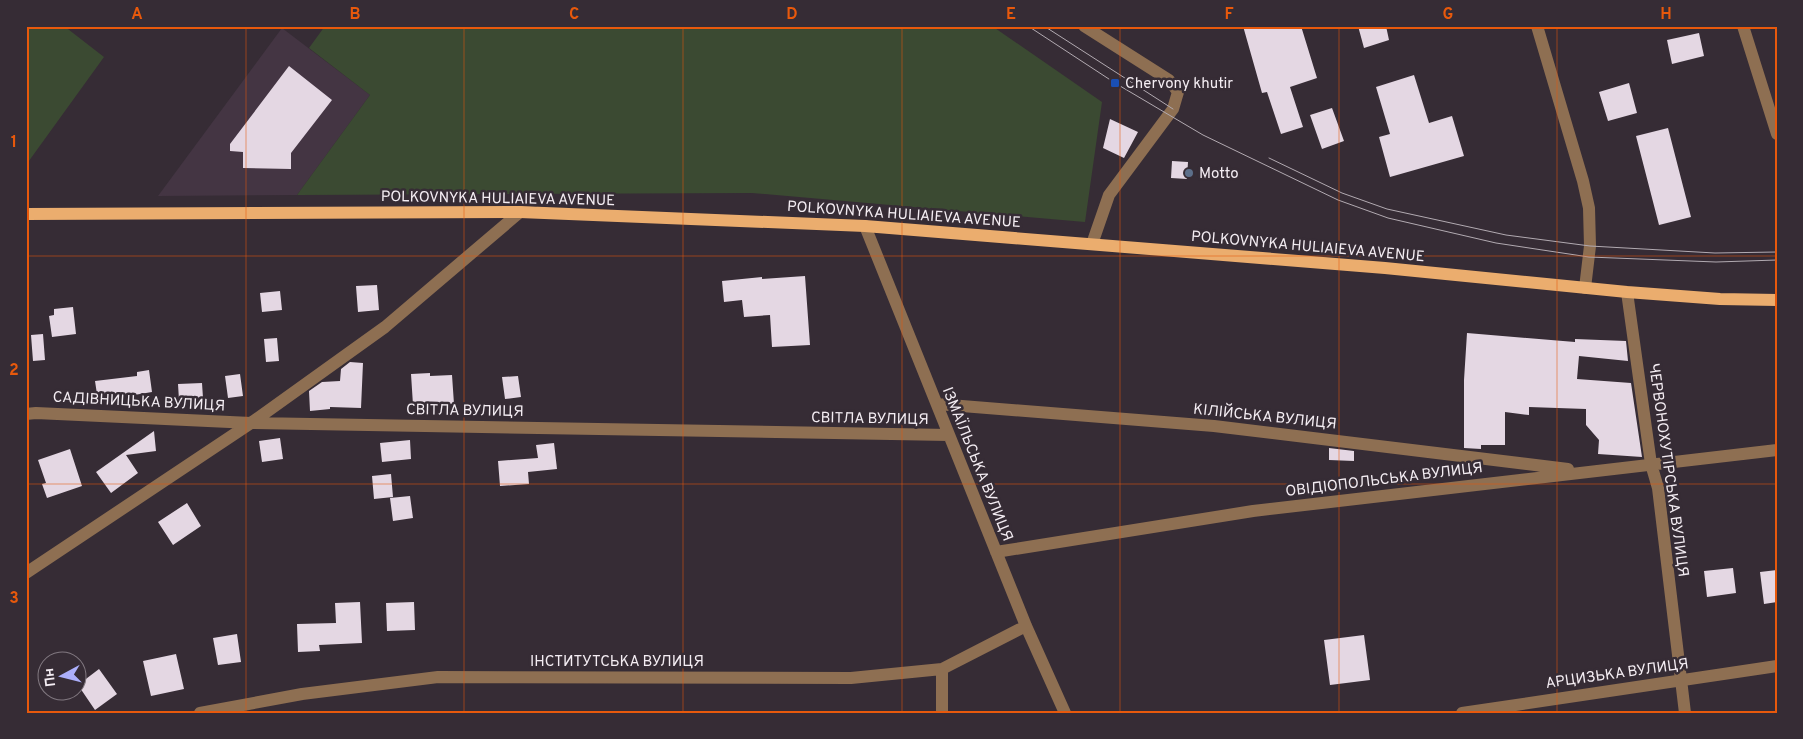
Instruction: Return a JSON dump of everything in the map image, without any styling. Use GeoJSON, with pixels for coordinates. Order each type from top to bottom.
{"type":"FeatureCollection","features":[{"type":"Feature","properties":{"kind":"main road","name":"POLKOVNYKA HULIAIEVA AVENUE"},"geometry":{"type":"LineString","coordinates":[[26,214],[520,212],[865,226],[1385,268],[1627,292],[1720,299],[1777,300]]}},
{"type":"Feature","properties":{"kind":"street"},"geometry":{"type":"LineString","coordinates":[[1084,26],[1169,80],[1178,92],[1173,109],[1109,195],[1092,244]]}},
{"type":"Feature","properties":{"kind":"street"},"geometry":{"type":"LineString","coordinates":[[1537,26],[1583,181],[1589,208],[1590,246],[1585,288]]}},
{"type":"Feature","properties":{"kind":"street"},"geometry":{"type":"LineString","coordinates":[[1743,26],[1777,134]]}},
{"type":"Feature","properties":{"kind":"street"},"geometry":{"type":"LineString","coordinates":[[26,572],[251,423],[385,327],[520,212]]}},
{"type":"Feature","properties":{"kind":"street","name":"ІЗМАЇЛЬСЬКА ВУЛИЦЯ"},"geometry":{"type":"LineString","coordinates":[[865,226],[1026,626],[1065,713]]}},
{"type":"Feature","properties":{"kind":"street","name":"ЧЕРВОНОХУТІРСЬКА ВУЛИЦЯ"},"geometry":{"type":"LineString","coordinates":[[1627,292],[1651,464],[1658,488],[1685,713]]}},
{"type":"Feature","properties":{"kind":"street","name":"КІЛІЙСЬКА ВУЛИЦЯ"},"geometry":{"type":"LineString","coordinates":[[937,404],[1214,426],[1589,471]]}},
{"type":"Feature","properties":{"kind":"street","name":"САДІВНИЦЬКА ВУЛИЦЯ"},"geometry":{"type":"LineString","coordinates":[[26,414],[46,413],[251,423]]}},
{"type":"Feature","properties":{"kind":"street","name":"СВІТЛА ВУЛИЦЯ"},"geometry":{"type":"LineString","coordinates":[[251,423],[949,435]]}},
{"type":"Feature","properties":{"kind":"street","name":"ОВІДІОПОЛЬСЬКА ВУЛИЦЯ"},"geometry":{"type":"LineString","coordinates":[[996,552],[1253,511],[1777,450]]}},
{"type":"Feature","properties":{"kind":"street","name":"ІНСТИТУТСЬКА ВУЛИЦЯ"},"geometry":{"type":"LineString","coordinates":[[200,713],[302,694],[438,677],[851,678],[942,669],[1026,626]]}},
{"type":"Feature","properties":{"kind":"street","name":"АРЦИЗЬКА ВУЛИЦЯ"},"geometry":{"type":"LineString","coordinates":[[1462,713],[1777,666]]}},
{"type":"Feature","properties":{"kind":"street"},"geometry":{"type":"LineString","coordinates":[[942,669],[942,713]]}},
{"type":"Feature","properties":{"kind":"shaded area"},"geometry":{"type":"Polygon","coordinates":[[[282,28],[370,95],[297,195],[158,196],[282,28]]]}},
{"type":"Feature","properties":{"kind":"green space"},"geometry":{"type":"Polygon","coordinates":[[[26,26],[64,26],[104,57],[26,165],[26,26]]]}},
{"type":"Feature","properties":{"kind":"green space"},"geometry":{"type":"Polygon","coordinates":[[[325,26],[992,26],[1102,102],[1085,222],[752,193],[297,195],[370,95],[309,48],[325,26]]]}},
{"type":"Feature","properties":{"kind":"building"},"geometry":{"type":"Polygon","coordinates":[[[1243,26],[1301,26],[1317,78],[1290,87],[1303,127],[1281,134],[1267,92],[1262,93],[1243,26]]]}},
{"type":"Feature","properties":{"kind":"building"},"geometry":{"type":"Polygon","coordinates":[[[1358,26],[1386,26],[1389,40],[1364,48],[1358,26]]]}},
{"type":"Feature","properties":{"kind":"building"},"geometry":{"type":"Polygon","coordinates":[[[1699,33],[1704,56],[1672,64],[1667,40],[1699,33]]]}},
{"type":"Feature","properties":{"kind":"building"},"geometry":{"type":"Polygon","coordinates":[[[289,66],[332,100],[291,153],[291,169],[243,168],[243,152],[230,151],[230,144],[289,66]]]}},
{"type":"Feature","properties":{"kind":"building"},"geometry":{"type":"Polygon","coordinates":[[[1414,75],[1429,123],[1452,116],[1464,156],[1390,177],[1379,137],[1390,134],[1376,87],[1414,75]]]}},
{"type":"Feature","properties":{"kind":"building"},"geometry":{"type":"Polygon","coordinates":[[[1629,83],[1637,113],[1608,121],[1599,92],[1629,83]]]}},
{"type":"Feature","properties":{"kind":"building"},"geometry":{"type":"Polygon","coordinates":[[[1332,108],[1344,141],[1322,149],[1310,115],[1332,108]]]}},
{"type":"Feature","properties":{"kind":"building"},"geometry":{"type":"Polygon","coordinates":[[[1110,119],[1138,132],[1124,158],[1103,148],[1110,119]]]}},
{"type":"Feature","properties":{"kind":"building"},"geometry":{"type":"Polygon","coordinates":[[[1668,128],[1691,217],[1659,225],[1636,136],[1668,128]]]}},
{"type":"Feature","properties":{"kind":"building"},"geometry":{"type":"Polygon","coordinates":[[[1172,161],[1188,162],[1187,179],[1171,178],[1172,161]]]}},
{"type":"Feature","properties":{"kind":"building"},"geometry":{"type":"Polygon","coordinates":[[[805,276],[810,345],[772,347],[770,315],[744,317],[742,300],[724,302],[722,281],[762,277],[762,279],[805,276]]]}},
{"type":"Feature","properties":{"kind":"building"},"geometry":{"type":"Polygon","coordinates":[[[377,285],[379,310],[358,312],[356,286],[377,285]]]}},
{"type":"Feature","properties":{"kind":"building"},"geometry":{"type":"Polygon","coordinates":[[[280,291],[282,310],[262,312],[260,293],[280,291]]]}},
{"type":"Feature","properties":{"kind":"building"},"geometry":{"type":"Polygon","coordinates":[[[73,307],[76,334],[52,337],[49,316],[54,315],[54,309],[73,307]]]}},
{"type":"Feature","properties":{"kind":"building"},"geometry":{"type":"Polygon","coordinates":[[[1467,333],[1575,342],[1575,339],[1626,341],[1628,361],[1579,356],[1577,379],[1631,383],[1642,457],[1598,454],[1599,440],[1586,425],[1586,409],[1529,407],[1529,415],[1505,412],[1505,445],[1481,445],[1481,449],[1464,448],[1464,380],[1467,333]]]}},
{"type":"Feature","properties":{"kind":"building"},"geometry":{"type":"Polygon","coordinates":[[[43,334],[45,360],[33,361],[31,335],[43,334]]]}},
{"type":"Feature","properties":{"kind":"building"},"geometry":{"type":"Polygon","coordinates":[[[277,338],[279,361],[266,362],[264,339],[277,338]]]}},
{"type":"Feature","properties":{"kind":"building"},"geometry":{"type":"Polygon","coordinates":[[[350,362],[363,363],[361,408],[330,407],[330,409],[310,411],[309,391],[322,382],[340,381],[341,369],[350,362]]]}},
{"type":"Feature","properties":{"kind":"building"},"geometry":{"type":"Polygon","coordinates":[[[149,370],[152,392],[98,401],[95,381],[137,376],[137,372],[149,370]]]}},
{"type":"Feature","properties":{"kind":"building"},"geometry":{"type":"Polygon","coordinates":[[[430,373],[430,376],[452,375],[454,404],[413,405],[411,374],[430,373]]]}},
{"type":"Feature","properties":{"kind":"building"},"geometry":{"type":"Polygon","coordinates":[[[240,374],[243,396],[228,398],[225,376],[240,374]]]}},
{"type":"Feature","properties":{"kind":"building"},"geometry":{"type":"Polygon","coordinates":[[[518,376],[521,397],[505,399],[502,377],[518,376]]]}},
{"type":"Feature","properties":{"kind":"building"},"geometry":{"type":"Polygon","coordinates":[[[202,383],[203,398],[179,400],[178,384],[202,383]]]}},
{"type":"Feature","properties":{"kind":"building"},"geometry":{"type":"Polygon","coordinates":[[[154,431],[156,451],[126,455],[138,473],[111,493],[96,472],[154,431]]]}},
{"type":"Feature","properties":{"kind":"building"},"geometry":{"type":"Polygon","coordinates":[[[280,438],[283,459],[262,462],[259,441],[280,438]]]}},
{"type":"Feature","properties":{"kind":"building"},"geometry":{"type":"Polygon","coordinates":[[[410,440],[411,459],[382,462],[380,443],[410,440]]]}},
{"type":"Feature","properties":{"kind":"building"},"geometry":{"type":"Polygon","coordinates":[[[554,443],[557,469],[528,472],[529,484],[500,486],[498,461],[538,458],[536,445],[554,443]]]}},
{"type":"Feature","properties":{"kind":"building"},"geometry":{"type":"Polygon","coordinates":[[[1329,448],[1354,451],[1354,461],[1329,460],[1329,448]]]}},
{"type":"Feature","properties":{"kind":"building"},"geometry":{"type":"Polygon","coordinates":[[[70,449],[82,486],[47,498],[42,484],[46,483],[38,460],[70,449]]]}},
{"type":"Feature","properties":{"kind":"building"},"geometry":{"type":"Polygon","coordinates":[[[391,474],[393,497],[374,499],[372,476],[391,474]]]}},
{"type":"Feature","properties":{"kind":"building"},"geometry":{"type":"Polygon","coordinates":[[[410,496],[413,518],[393,521],[390,498],[410,496]]]}},
{"type":"Feature","properties":{"kind":"building"},"geometry":{"type":"Polygon","coordinates":[[[187,503],[201,526],[173,545],[158,522],[187,503]]]}},
{"type":"Feature","properties":{"kind":"building"},"geometry":{"type":"Polygon","coordinates":[[[1733,568],[1736,593],[1707,597],[1704,571],[1733,568]]]}},
{"type":"Feature","properties":{"kind":"building"},"geometry":{"type":"Polygon","coordinates":[[[1777,570],[1777,602],[1764,604],[1760,572],[1777,570]]]}},
{"type":"Feature","properties":{"kind":"building"},"geometry":{"type":"Polygon","coordinates":[[[360,602],[362,643],[319,645],[320,651],[298,652],[297,624],[336,623],[335,603],[360,602]]]}},
{"type":"Feature","properties":{"kind":"building"},"geometry":{"type":"Polygon","coordinates":[[[414,602],[415,630],[387,631],[386,603],[414,602]]]}},
{"type":"Feature","properties":{"kind":"building"},"geometry":{"type":"Polygon","coordinates":[[[237,634],[241,662],[218,665],[213,638],[237,634]]]}},
{"type":"Feature","properties":{"kind":"building"},"geometry":{"type":"Polygon","coordinates":[[[1364,635],[1370,680],[1330,685],[1324,640],[1364,635]]]}},
{"type":"Feature","properties":{"kind":"building"},"geometry":{"type":"Polygon","coordinates":[[[176,654],[184,689],[151,696],[143,661],[176,654]]]}},
{"type":"Feature","properties":{"kind":"building"},"geometry":{"type":"Polygon","coordinates":[[[99,669],[117,694],[95,710],[88,700],[88,677],[99,669]]]}},
{"type":"Feature","properties":{"kind":"tram line"},"geometry":{"type":"LineString","coordinates":[[1028,26],[1115,83],[1203,135],[1338,200],[1388,218],[1496,243],[1589,257],[1716,262],[1777,260]]}},
{"type":"Feature","properties":{"kind":"tram line"},"geometry":{"type":"LineString","coordinates":[[1044,26],[1173,109]]}},
{"type":"Feature","properties":{"kind":"tram line"},"geometry":{"type":"LineString","coordinates":[[1269,158],[1342,193],[1387,209],[1506,235],[1590,246],[1715,253],[1777,252]]}},
{"type":"Feature","properties":{"kind":"place","name":"Chervony khutir"},"geometry":{"type":"Point","coordinates":[1115,83]}},
{"type":"Feature","properties":{"kind":"place","name":"Motto"},"geometry":{"type":"Point","coordinates":[1189,173]}}]}
